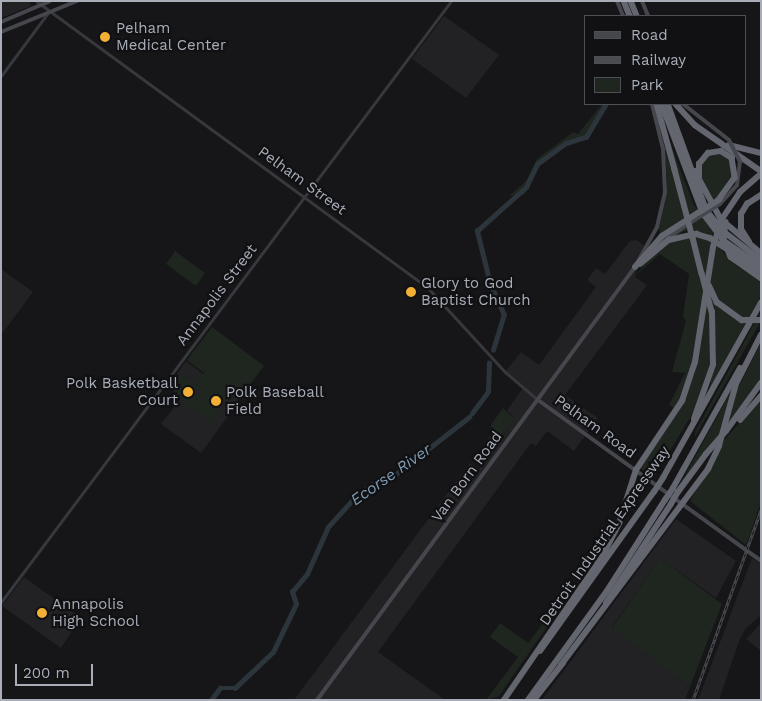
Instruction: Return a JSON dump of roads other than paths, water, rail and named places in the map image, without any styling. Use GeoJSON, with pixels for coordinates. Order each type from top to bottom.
{"type":"FeatureCollection","features":[{"type":"Feature","properties":{"kind":"highway"},"geometry":{"type":"LineString","coordinates":[[624,1],[630,15]]}},
{"type":"Feature","properties":{"kind":"highway"},"geometry":{"type":"LineString","coordinates":[[631,1],[637,15]]}},
{"type":"Feature","properties":{"kind":"highway"},"geometry":{"type":"LineString","coordinates":[[657,105],[712,312],[715,343],[707,389],[664,476]]}},
{"type":"Feature","properties":{"kind":"highway"},"geometry":{"type":"LineString","coordinates":[[662,105],[702,213],[723,240],[761,266]]}},
{"type":"Feature","properties":{"kind":"highway"},"geometry":{"type":"LineString","coordinates":[[668,105],[684,152],[708,211],[723,231],[761,260]]}},
{"type":"Feature","properties":{"kind":"highway"},"geometry":{"type":"LineString","coordinates":[[505,700],[609,545],[636,470],[676,413],[690,382],[713,247],[724,221],[761,173],[685,116],[677,105]]}},
{"type":"Feature","properties":{"kind":"highway"},"geometry":{"type":"LineString","coordinates":[[685,116],[725,143],[761,153]]}},
{"type":"Feature","properties":{"kind":"highway"},"geometry":{"type":"LineString","coordinates":[[638,266],[663,237],[720,202],[735,178],[736,166],[730,156],[718,151],[704,156],[699,166],[700,182]]}},
{"type":"Feature","properties":{"kind":"highway"},"geometry":{"type":"LineString","coordinates":[[684,152],[721,219],[761,252]]}},
{"type":"Feature","properties":{"kind":"highway"},"geometry":{"type":"LineString","coordinates":[[761,196],[744,209],[740,225],[745,239],[761,252]]}},
{"type":"Feature","properties":{"kind":"highway"},"geometry":{"type":"LineString","coordinates":[[724,221],[724,240],[731,258],[761,278]]}},
{"type":"Feature","properties":{"kind":"highway"},"geometry":{"type":"LineString","coordinates":[[638,266],[669,240],[696,234],[710,238],[761,271]]}},
{"type":"Feature","properties":{"kind":"highway"},"geometry":{"type":"LineString","coordinates":[[695,244],[720,307],[738,319],[761,320]]}},
{"type":"Feature","properties":{"kind":"highway","name":"Detroit Industrial Expressway"},"geometry":{"type":"LineString","coordinates":[[505,700],[654,492],[761,303]]}},
{"type":"Feature","properties":{"kind":"highway","name":"Detroit Industrial Expressway"},"geometry":{"type":"LineString","coordinates":[[528,700],[607,591],[676,490],[761,329]]}},
{"type":"Feature","properties":{"kind":"highway"},"geometry":{"type":"LineString","coordinates":[[534,700],[684,504],[716,455],[736,384],[761,335]]}},
{"type":"Feature","properties":{"kind":"highway"},"geometry":{"type":"LineString","coordinates":[[726,431],[761,382]]}},
{"type":"Feature","properties":{"kind":"highway"},"geometry":{"type":"LineString","coordinates":[[676,490],[726,431],[761,396]]}},
{"type":"Feature","properties":{"kind":"highway"},"geometry":{"type":"LineString","coordinates":[[561,665],[668,502]]}},
{"type":"Feature","properties":{"kind":"main road"},"geometry":{"type":"LineString","coordinates":[[1,22],[50,1]]}},
{"type":"Feature","properties":{"kind":"main road"},"geometry":{"type":"LineString","coordinates":[[1,32],[64,3],[77,1]]}},
{"type":"Feature","properties":{"kind":"main road"},"geometry":{"type":"LineString","coordinates":[[617,1],[623,15]]}},
{"type":"Feature","properties":{"kind":"main road"},"geometry":{"type":"LineString","coordinates":[[642,1],[648,15]]}},
{"type":"Feature","properties":{"kind":"main road"},"geometry":{"type":"LineString","coordinates":[[29,10],[32,19]]}},
{"type":"Feature","properties":{"kind":"main road","name":"Van Born Road"},"geometry":{"type":"LineString","coordinates":[[318,700],[638,266],[657,227],[666,179],[652,105]]}},
{"type":"Feature","properties":{"kind":"main road"},"geometry":{"type":"LineString","coordinates":[[684,105],[729,140],[740,162],[737,185],[720,202]]}},
{"type":"Feature","properties":{"kind":"main road"},"geometry":{"type":"LineString","coordinates":[[657,227],[663,237]]}},
{"type":"Feature","properties":{"kind":"main road","name":"Pelham Road"},"geometry":{"type":"LineString","coordinates":[[538,400],[761,561]]}},
{"type":"Feature","properties":{"kind":"street","name":"Pelham Street"},"geometry":{"type":"LineString","coordinates":[[36,1],[438,295],[500,367],[538,400]]}},
{"type":"Feature","properties":{"kind":"street","name":"Annapolis Street"},"geometry":{"type":"LineString","coordinates":[[1,602],[451,1]]}},
{"type":"Feature","properties":{"kind":"street"},"geometry":{"type":"LineString","coordinates":[[1,76],[49,11]]}},
{"type":"Feature","properties":{"kind":"waterway","name":"Ecorse River"},"geometry":{"type":"LineString","coordinates":[[493,350],[504,315],[490,284],[477,231],[526,187],[537,164],[566,143],[586,137],[605,105]]}},
{"type":"Feature","properties":{"kind":"waterway","name":"Ecorse River"},"geometry":{"type":"LineString","coordinates":[[472,413],[488,392],[489,363]]}},
{"type":"Feature","properties":{"kind":"waterway","name":"Ecorse River"},"geometry":{"type":"LineString","coordinates":[[211,700],[220,688],[235,688],[273,652],[296,604],[292,592],[307,574],[328,527],[355,497],[377,481],[392,477],[469,417]]}},
{"type":"Feature","properties":{"kind":"railway"},"geometry":{"type":"LineString","coordinates":[[693,700],[761,510]]}},
{"type":"Feature","properties":{"kind":"place","name":"Pelham Medical Center"},"geometry":{"type":"Point","coordinates":[105,37]}},
{"type":"Feature","properties":{"kind":"place","name":"Glory to God Baptist Church"},"geometry":{"type":"Point","coordinates":[411,292]}},
{"type":"Feature","properties":{"kind":"place","name":"Polk Basketball Court"},"geometry":{"type":"Point","coordinates":[188,392]}},
{"type":"Feature","properties":{"kind":"place","name":"Polk Baseball Field"},"geometry":{"type":"Point","coordinates":[216,401]}},
{"type":"Feature","properties":{"kind":"place","name":"Annapolis High School"},"geometry":{"type":"Point","coordinates":[42,613]}}]}
